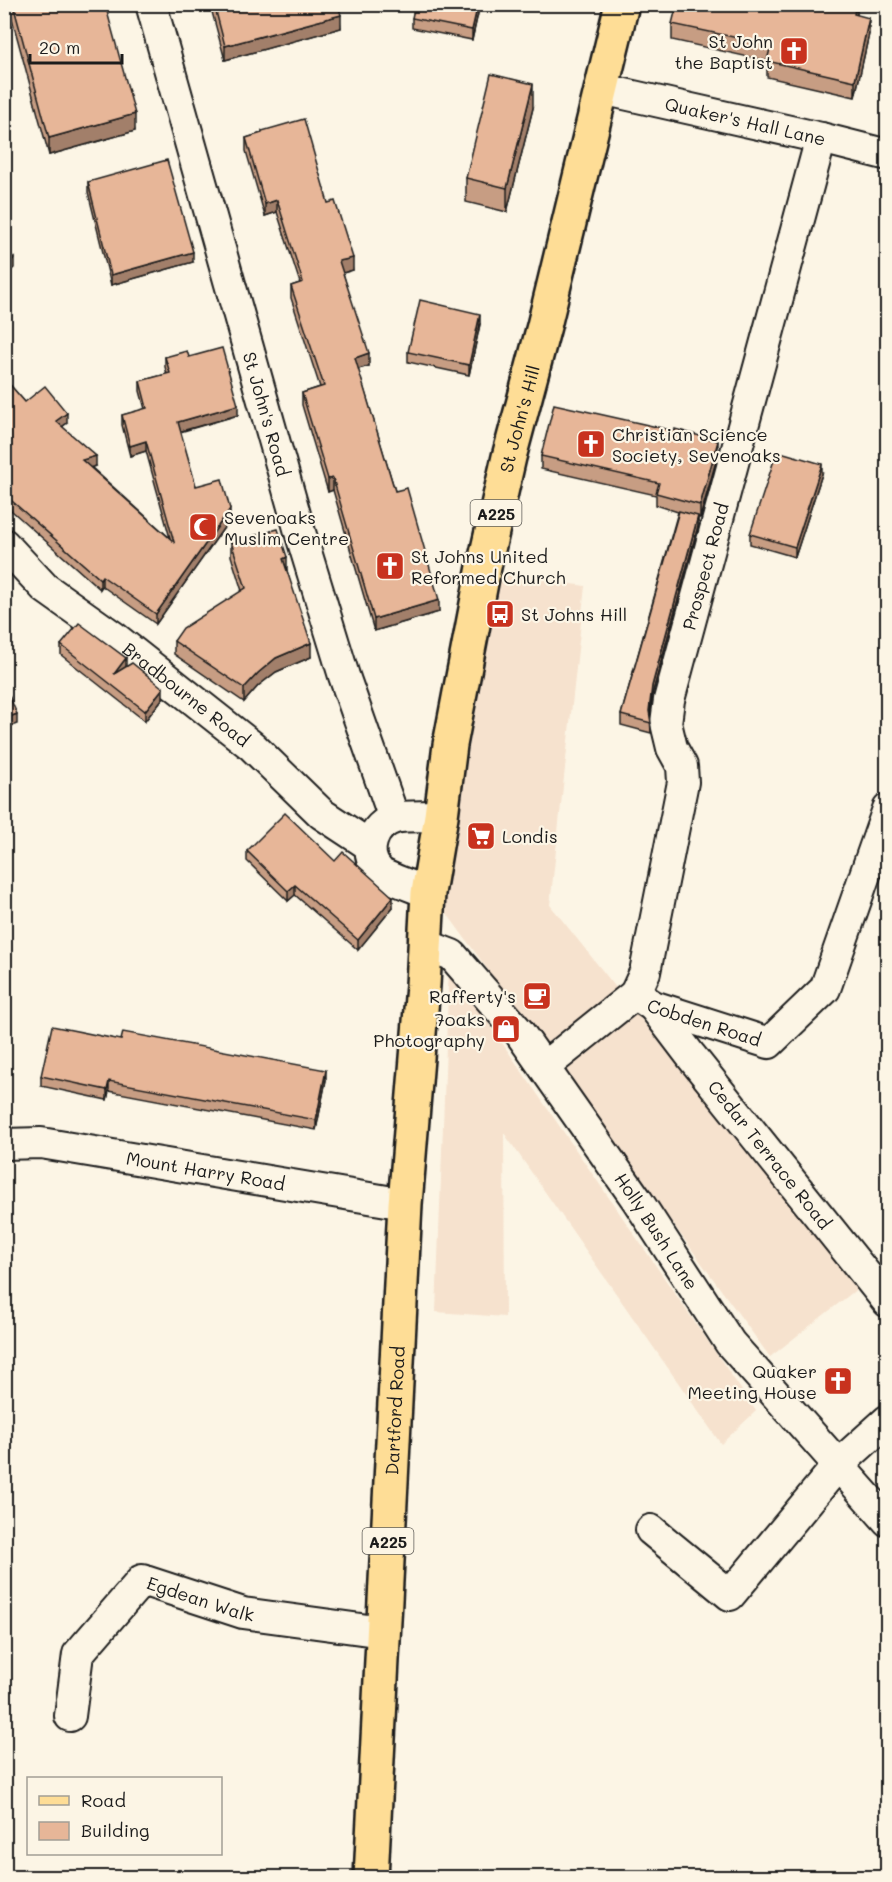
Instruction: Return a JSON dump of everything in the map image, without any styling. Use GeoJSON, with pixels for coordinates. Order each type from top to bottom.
{"type":"FeatureCollection","features":[{"type":"Feature","properties":{"kind":"main road","name":"St John's Hill"},"geometry":{"type":"LineString","coordinates":[[426,945],[428,893],[450,745],[484,567],[622,4]]}},
{"type":"Feature","properties":{"kind":"main road","name":"Dartford Road"},"geometry":{"type":"LineString","coordinates":[[371,1878],[405,1204],[426,945]]}},
{"type":"Feature","properties":{"kind":"street","name":"St John's Road"},"geometry":{"type":"LineString","coordinates":[[151,4],[298,526],[344,676],[394,818]]}},
{"type":"Feature","properties":{"kind":"street","name":"Quaker's Hall Lane"},"geometry":{"type":"LineString","coordinates":[[602,89],[821,138],[888,156]]}},
{"type":"Feature","properties":{"kind":"street","name":"Prospect Road"},"geometry":{"type":"LineString","coordinates":[[644,1000],[645,972],[683,782],[682,766],[672,748],[666,723],[669,700],[821,138]]}},
{"type":"Feature","properties":{"kind":"street","name":"Bradbourne Road"},"geometry":{"type":"LineString","coordinates":[[4,544],[45,588],[114,637],[252,746],[322,814],[369,845]]}},
{"type":"Feature","properties":{"kind":"street","name":"Cobden Road"},"geometry":{"type":"LineString","coordinates":[[544,1067],[644,1000],[769,1043],[825,989],[888,809]]}},
{"type":"Feature","properties":{"kind":"street"},"geometry":{"type":"LineString","coordinates":[[428,893],[379,872],[371,859],[369,845],[379,828],[394,818],[441,816]]}},
{"type":"Feature","properties":{"kind":"street","name":"Holly Bush Lane"},"geometry":{"type":"LineString","coordinates":[[426,945],[452,955],[519,1032],[637,1200],[730,1343],[888,1521]]}},
{"type":"Feature","properties":{"kind":"street","name":"Cedar Terrace Road"},"geometry":{"type":"LineString","coordinates":[[644,1000],[888,1302]]}},
{"type":"Feature","properties":{"kind":"street","name":"Mount Harry Road"},"geometry":{"type":"LineString","coordinates":[[4,1144],[40,1143],[405,1204]]}},
{"type":"Feature","properties":{"kind":"street"},"geometry":{"type":"LineString","coordinates":[[651,1530],[730,1595],[838,1465],[888,1420]]}},
{"type":"Feature","properties":{"kind":"street","name":"Egdean Walk"},"geometry":{"type":"LineString","coordinates":[[70,1716],[78,1654],[142,1580],[243,1612],[383,1632]]}},
{"type":"Feature","properties":{"kind":"shaded area"},"geometry":{"type":"Polygon","coordinates":[[[501,573],[585,586],[550,905],[857,1289],[770,1357],[440,904],[501,573]]]}},
{"type":"Feature","properties":{"kind":"shaded area"},"geometry":{"type":"Polygon","coordinates":[[[449,966],[756,1411],[721,1444],[504,1133],[505,1317],[436,1312],[449,966]]]}},
{"type":"Feature","properties":{"kind":"building"},"geometry":{"type":"Polygon","coordinates":[[[13,4],[105,4],[135,114],[49,138],[13,4]]]}},
{"type":"Feature","properties":{"kind":"building"},"geometry":{"type":"Polygon","coordinates":[[[214,4],[338,4],[341,15],[225,46],[214,4]]]}},
{"type":"Feature","properties":{"kind":"building"},"geometry":{"type":"Polygon","coordinates":[[[415,4],[478,4],[472,30],[412,18],[415,4]]]}},
{"type":"Feature","properties":{"kind":"building","name":"St John the Baptist"},"geometry":{"type":"Polygon","coordinates":[[[677,4],[856,4],[854,14],[869,18],[855,81],[767,61],[771,45],[672,24],[677,4]]]}},
{"type":"Feature","properties":{"kind":"building"},"geometry":{"type":"Polygon","coordinates":[[[491,74],[533,84],[507,188],[466,178],[491,74]]]}},
{"type":"Feature","properties":{"kind":"building"},"geometry":{"type":"Polygon","coordinates":[[[304,119],[328,203],[335,201],[353,258],[339,261],[369,353],[355,358],[395,491],[407,488],[439,600],[374,619],[333,478],[328,479],[302,393],[324,386],[291,286],[303,282],[277,200],[265,204],[246,138],[304,119]]]}},
{"type":"Feature","properties":{"kind":"building"},"geometry":{"type":"Polygon","coordinates":[[[167,160],[193,252],[111,275],[88,182],[167,160]]]}},
{"type":"Feature","properties":{"kind":"building"},"geometry":{"type":"Polygon","coordinates":[[[4,248],[14,258],[4,267],[4,248]]]}},
{"type":"Feature","properties":{"kind":"building"},"geometry":{"type":"Polygon","coordinates":[[[420,300],[480,314],[469,365],[408,352],[420,300]]]}},
{"type":"Feature","properties":{"kind":"building"},"geometry":{"type":"Polygon","coordinates":[[[222,348],[238,405],[178,422],[196,486],[222,479],[230,509],[156,614],[102,576],[100,579],[4,494],[4,378],[25,402],[45,386],[67,413],[56,421],[96,456],[82,460],[174,542],[146,441],[130,446],[122,415],[147,408],[140,381],[170,373],[165,357],[187,351],[189,357],[222,348]]]}},
{"type":"Feature","properties":{"kind":"building"},"geometry":{"type":"Polygon","coordinates":[[[554,404],[675,431],[675,429],[718,441],[700,505],[656,493],[659,483],[541,456],[554,404]]]}},
{"type":"Feature","properties":{"kind":"building"},"geometry":{"type":"Polygon","coordinates":[[[777,451],[822,464],[795,547],[750,534],[777,451]]]}},
{"type":"Feature","properties":{"kind":"building"},"geometry":{"type":"Polygon","coordinates":[[[679,511],[698,516],[652,686],[649,711],[651,723],[621,715],[679,511]]]}},
{"type":"Feature","properties":{"kind":"building"},"geometry":{"type":"Polygon","coordinates":[[[278,529],[287,557],[283,559],[311,643],[276,658],[244,688],[174,641],[183,628],[246,588],[231,542],[278,529]]]}},
{"type":"Feature","properties":{"kind":"building"},"geometry":{"type":"Polygon","coordinates":[[[79,623],[126,658],[114,674],[132,663],[163,688],[145,711],[61,645],[79,623]]]}},
{"type":"Feature","properties":{"kind":"building"},"geometry":{"type":"Polygon","coordinates":[[[4,684],[17,714],[4,719],[4,684]]]}},
{"type":"Feature","properties":{"kind":"building"},"geometry":{"type":"Polygon","coordinates":[[[285,813],[335,861],[343,852],[393,897],[358,940],[295,885],[288,891],[247,851],[285,813]]]}},
{"type":"Feature","properties":{"kind":"building"},"geometry":{"type":"Polygon","coordinates":[[[52,1026],[121,1040],[123,1032],[326,1070],[316,1120],[109,1081],[107,1090],[41,1076],[52,1026]]]}},
{"type":"Feature","properties":{"kind":"place","name":"St John the Baptist"},"geometry":{"type":"Point","coordinates":[794,51]}},
{"type":"Feature","properties":{"kind":"place","name":"Christian Science Society, Sevenoaks"},"geometry":{"type":"Point","coordinates":[591,444]}},
{"type":"Feature","properties":{"kind":"place","name":"Sevenoaks Muslim Centre"},"geometry":{"type":"Point","coordinates":[203,527]}},
{"type":"Feature","properties":{"kind":"place","name":"St Johns United Reformed Church"},"geometry":{"type":"Point","coordinates":[390,566]}},
{"type":"Feature","properties":{"kind":"place","name":"St Johns Hill"},"geometry":{"type":"Point","coordinates":[500,614]}},
{"type":"Feature","properties":{"kind":"place","name":"Londis"},"geometry":{"type":"Point","coordinates":[481,836]}},
{"type":"Feature","properties":{"kind":"place","name":"Rafferty's"},"geometry":{"type":"Point","coordinates":[537,996]}},
{"type":"Feature","properties":{"kind":"place","name":"7oaks Photography"},"geometry":{"type":"Point","coordinates":[506,1029]}},
{"type":"Feature","properties":{"kind":"place","name":"Quaker Meeting House"},"geometry":{"type":"Point","coordinates":[838,1381]}}]}
